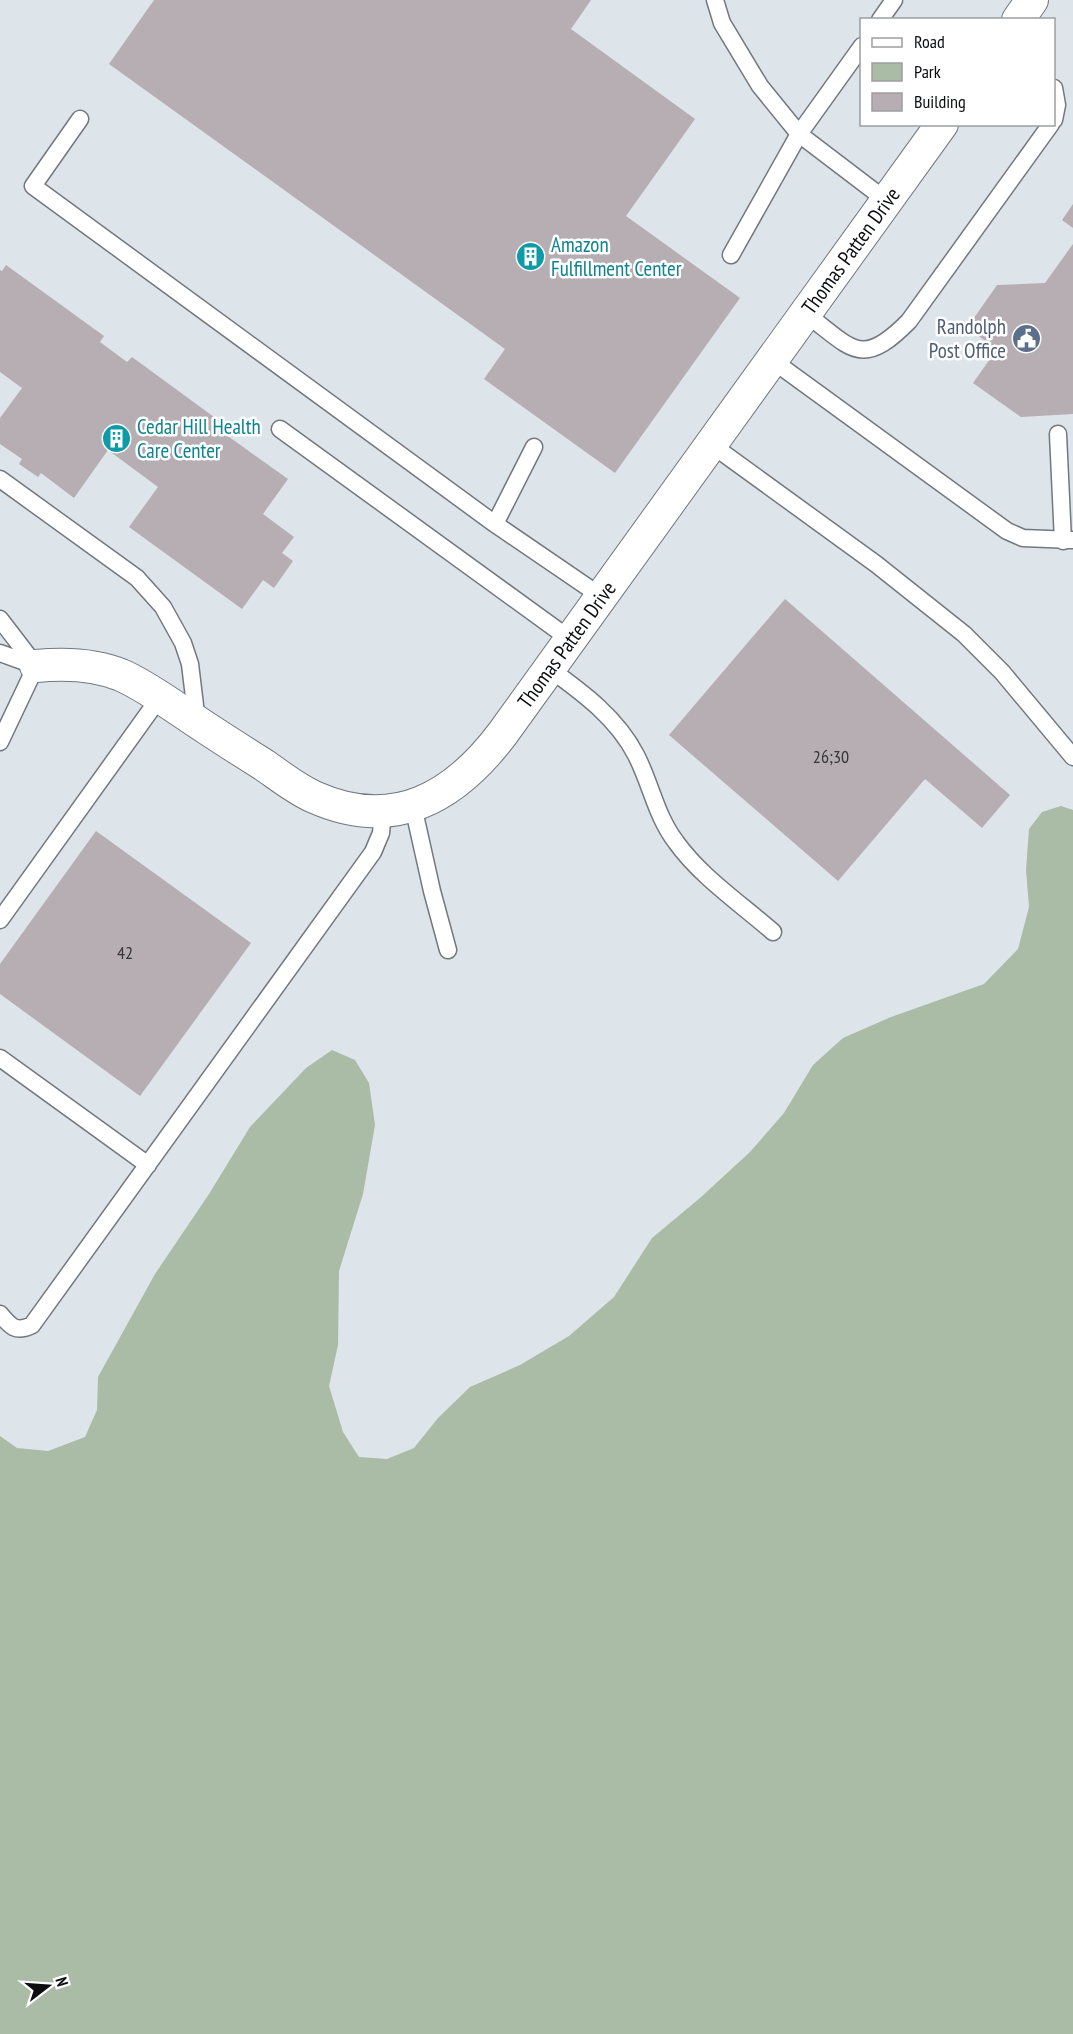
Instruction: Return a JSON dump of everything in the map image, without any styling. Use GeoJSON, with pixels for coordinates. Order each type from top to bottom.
{"type":"FeatureCollection","features":[{"type":"Feature","properties":{"kind":"street"},"geometry":{"type":"LineString","coordinates":[[1019,18],[1032,0]]}},
{"type":"Feature","properties":{"kind":"street","name":"Thomas Patten Drive"},"geometry":{"type":"LineString","coordinates":[[398,808],[448,789],[477,765],[550,669],[941,126]]}},
{"type":"Feature","properties":{"kind":"street"},"geometry":{"type":"LineString","coordinates":[[36,666],[80,664],[121,675],[160,697],[313,796],[346,807],[398,808]]}},
{"type":"Feature","properties":{"kind":"lane"},"geometry":{"type":"LineString","coordinates":[[715,0],[722,23],[760,86],[800,134],[887,201]]}},
{"type":"Feature","properties":{"kind":"lane"},"geometry":{"type":"LineString","coordinates":[[881,18],[894,0]]}},
{"type":"Feature","properties":{"kind":"lane"},"geometry":{"type":"LineString","coordinates":[[731,255],[800,134],[860,47]]}},
{"type":"Feature","properties":{"kind":"lane"},"geometry":{"type":"LineString","coordinates":[[1055,96],[1057,105],[1055,112]]}},
{"type":"Feature","properties":{"kind":"lane"},"geometry":{"type":"LineString","coordinates":[[80,119],[33,186],[495,524],[602,597]]}},
{"type":"Feature","properties":{"kind":"lane"},"geometry":{"type":"LineString","coordinates":[[806,314],[850,346],[861,350],[872,348],[890,338],[909,321],[1050,126]]}},
{"type":"Feature","properties":{"kind":"lane"},"geometry":{"type":"LineString","coordinates":[[772,360],[1007,531],[1023,538],[1068,540],[1058,434]]}},
{"type":"Feature","properties":{"kind":"lane"},"geometry":{"type":"LineString","coordinates":[[280,429],[571,640]]}},
{"type":"Feature","properties":{"kind":"lane"},"geometry":{"type":"LineString","coordinates":[[712,445],[876,564],[964,634],[1002,672],[1073,757]]}},
{"type":"Feature","properties":{"kind":"lane"},"geometry":{"type":"LineString","coordinates":[[495,524],[534,447]]}},
{"type":"Feature","properties":{"kind":"lane"},"geometry":{"type":"LineString","coordinates":[[0,479],[137,578],[163,607],[183,643],[190,664],[197,722]]}},
{"type":"Feature","properties":{"kind":"lane"},"geometry":{"type":"LineString","coordinates":[[0,618],[36,666]]}},
{"type":"Feature","properties":{"kind":"lane"},"geometry":{"type":"LineString","coordinates":[[0,653],[36,666]]}},
{"type":"Feature","properties":{"kind":"lane"},"geometry":{"type":"LineString","coordinates":[[0,742],[36,666]]}},
{"type":"Feature","properties":{"kind":"lane"},"geometry":{"type":"LineString","coordinates":[[550,669],[599,707],[624,736],[636,755],[660,816],[677,844],[699,868],[773,932]]}},
{"type":"Feature","properties":{"kind":"lane"},"geometry":{"type":"LineString","coordinates":[[0,920],[160,697]]}},
{"type":"Feature","properties":{"kind":"lane"},"geometry":{"type":"LineString","coordinates":[[398,808],[432,891],[448,950]]}},
{"type":"Feature","properties":{"kind":"lane"},"geometry":{"type":"LineString","coordinates":[[0,1314],[12,1327],[22,1330],[32,1326],[373,852],[381,833],[398,808]]}},
{"type":"Feature","properties":{"kind":"lane"},"geometry":{"type":"LineString","coordinates":[[0,1058],[148,1165]]}},
{"type":"Feature","properties":{"kind":"green space"},"geometry":{"type":"Polygon","coordinates":[[[1061,806],[1073,810],[1073,2034],[0,2034],[0,1436],[17,1448],[48,1451],[85,1437],[97,1410],[98,1377],[155,1274],[209,1194],[250,1127],[306,1068],[332,1050],[355,1060],[369,1083],[375,1125],[363,1194],[339,1271],[338,1345],[329,1386],[343,1432],[359,1457],[387,1459],[414,1448],[438,1418],[470,1387],[520,1365],[569,1336],[614,1297],[652,1238],[750,1152],[784,1113],[813,1065],[843,1038],[891,1017],[984,984],[1018,949],[1029,907],[1026,870],[1029,829],[1042,812],[1061,806]]]}},
{"type":"Feature","properties":{"kind":"building","name":"Amazon Fulfillment Center"},"geometry":{"type":"Polygon","coordinates":[[[154,0],[591,0],[571,29],[695,119],[626,216],[740,298],[615,473],[484,379],[505,349],[109,64],[154,0]]]}},
{"type":"Feature","properties":{"kind":"building"},"geometry":{"type":"Polygon","coordinates":[[[1073,204],[1073,228],[1062,220],[1073,204]]]}},
{"type":"Feature","properties":{"kind":"building","name":"Randolph Post Office"},"geometry":{"type":"Polygon","coordinates":[[[1073,244],[1073,414],[1021,417],[973,383],[997,349],[967,328],[997,285],[1045,283],[1073,244]]]}},
{"type":"Feature","properties":{"kind":"building","name":"Cedar Hill Health Care Center"},"geometry":{"type":"Polygon","coordinates":[[[6,265],[104,336],[100,342],[127,362],[132,357],[229,428],[225,434],[288,479],[263,514],[294,537],[282,553],[293,561],[274,588],[263,580],[242,609],[129,527],[158,487],[108,450],[74,498],[41,473],[38,477],[19,464],[22,459],[0,444],[0,418],[22,388],[0,372],[0,270],[2,271],[6,265]]]}},
{"type":"Feature","properties":{"kind":"building"},"geometry":{"type":"Polygon","coordinates":[[[785,599],[1010,795],[982,828],[925,779],[838,881],[669,735],[785,599]]]}},
{"type":"Feature","properties":{"kind":"building"},"geometry":{"type":"Polygon","coordinates":[[[96,831],[251,943],[140,1096],[0,994],[0,964],[96,831]]]}},
{"type":"Feature","properties":{"kind":"place","name":"Amazon Fulfillment Center"},"geometry":{"type":"Point","coordinates":[530,257]}},
{"type":"Feature","properties":{"kind":"place","name":"Randolph Post Office"},"geometry":{"type":"Point","coordinates":[1027,339]}},
{"type":"Feature","properties":{"kind":"place","name":"Cedar Hill Health Care Center"},"geometry":{"type":"Point","coordinates":[116,439]}}]}
